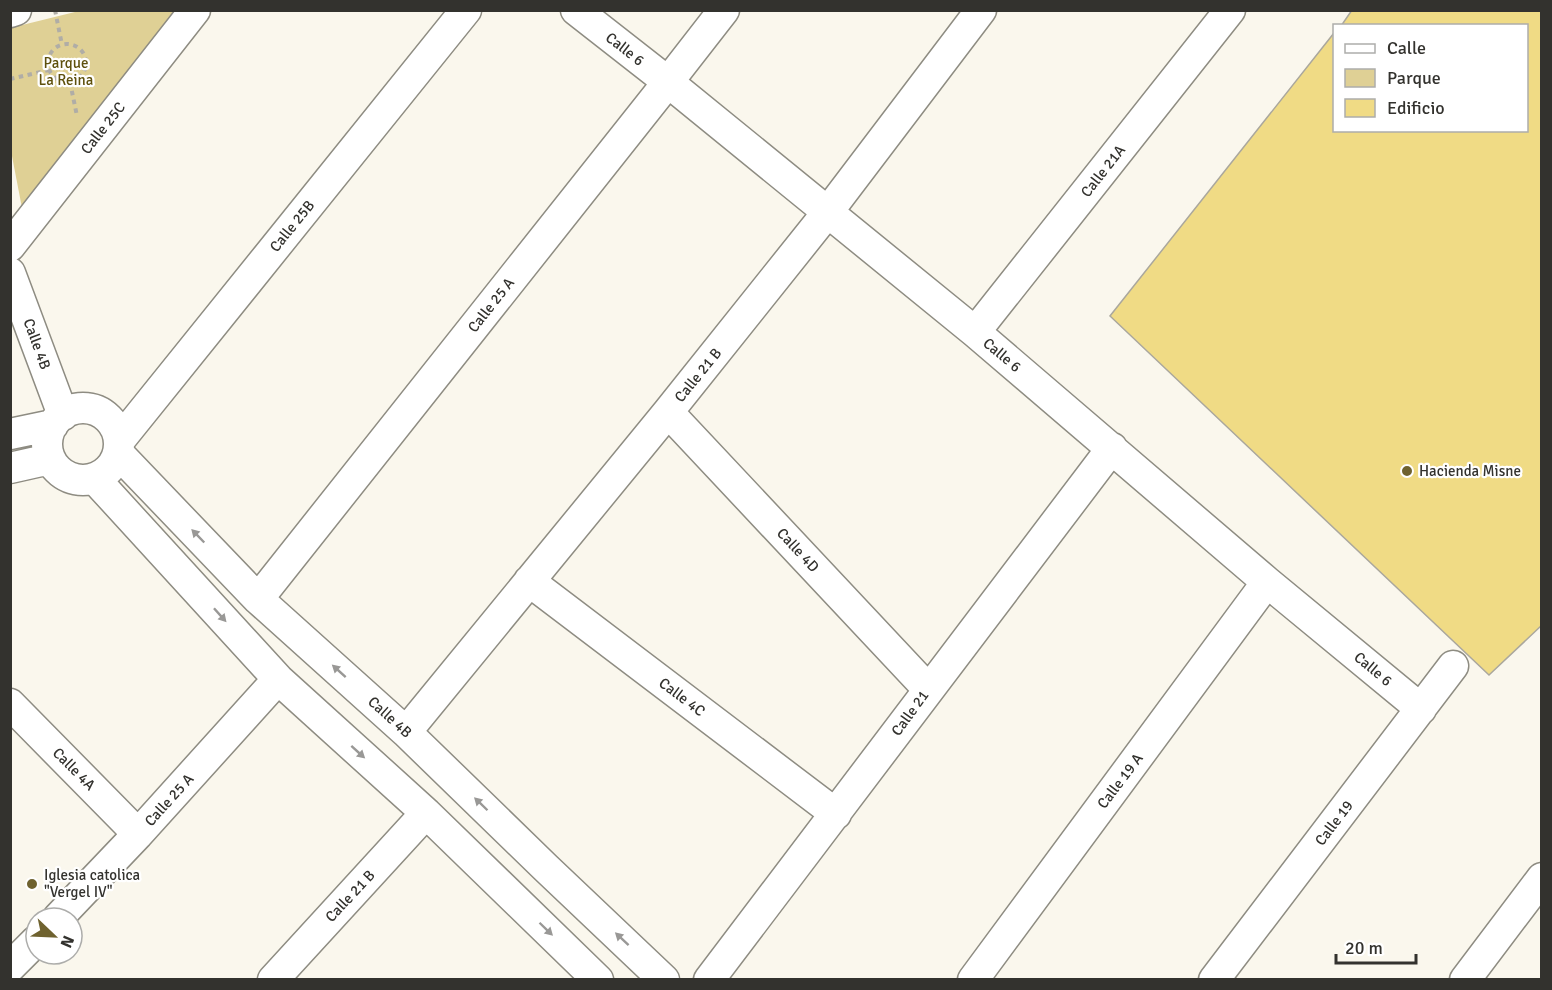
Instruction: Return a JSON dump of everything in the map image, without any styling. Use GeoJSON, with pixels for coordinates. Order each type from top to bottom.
{"type":"FeatureCollection","features":[{"type":"Feature","properties":{"kind":"street"},"geometry":{"type":"LineString","coordinates":[[10,12],[16,10]]}},
{"type":"Feature","properties":{"kind":"street","name":"Calle 25C"},"geometry":{"type":"LineString","coordinates":[[10,246],[195,10]]}},
{"type":"Feature","properties":{"kind":"street","name":"Calle 25B"},"geometry":{"type":"LineString","coordinates":[[119,447],[466,10]]}},
{"type":"Feature","properties":{"kind":"street","name":"Calle 6"},"geometry":{"type":"LineString","coordinates":[[576,10],[975,332],[1267,582],[1421,709]]}},
{"type":"Feature","properties":{"kind":"street","name":"Calle 25 A"},"geometry":{"type":"LineString","coordinates":[[258,599],[724,10]]}},
{"type":"Feature","properties":{"kind":"street","name":"Calle 21 B"},"geometry":{"type":"LineString","coordinates":[[406,732],[668,412],[827,213],[981,10]]}},
{"type":"Feature","properties":{"kind":"street","name":"Calle 21A"},"geometry":{"type":"LineString","coordinates":[[975,332],[1230,10]]}},
{"type":"Feature","properties":{"kind":"street","name":"Calle 4B"},"geometry":{"type":"LineString","coordinates":[[10,273],[58,420]]}},
{"type":"Feature","properties":{"kind":"street"},"geometry":{"type":"LineString","coordinates":[[10,434],[58,420],[72,410],[83,408],[94,410],[103,414],[117,430],[119,447],[114,464],[95,479],[74,480],[64,475],[56,468],[47,450],[47,441],[58,420]]}},
{"type":"Feature","properties":{"kind":"street","name":"Calle 4D"},"geometry":{"type":"LineString","coordinates":[[668,412],[928,689]]}},
{"type":"Feature","properties":{"kind":"street","name":"Calle 4B"},"geometry":{"type":"LineString","coordinates":[[119,447],[258,599],[406,732],[664,980]]}},
{"type":"Feature","properties":{"kind":"street","name":"Calle 21"},"geometry":{"type":"LineString","coordinates":[[709,980],[1112,448]]}},
{"type":"Feature","properties":{"kind":"street"},"geometry":{"type":"LineString","coordinates":[[10,468],[50,459]]}},
{"type":"Feature","properties":{"kind":"street"},"geometry":{"type":"LineString","coordinates":[[95,479],[278,679],[426,813],[598,980]]}},
{"type":"Feature","properties":{"kind":"street","name":"Calle 4C"},"geometry":{"type":"LineString","coordinates":[[529,581],[836,814]]}},
{"type":"Feature","properties":{"kind":"street","name":"Calle 19 A"},"geometry":{"type":"LineString","coordinates":[[973,980],[1267,582]]}},
{"type":"Feature","properties":{"kind":"street","name":"Calle 19"},"geometry":{"type":"LineString","coordinates":[[1214,980],[1453,666]]}},
{"type":"Feature","properties":{"kind":"street","name":"Calle 25 A"},"geometry":{"type":"LineString","coordinates":[[69,906],[278,679]]}},
{"type":"Feature","properties":{"kind":"street","name":"Calle 4A"},"geometry":{"type":"LineString","coordinates":[[10,704],[138,834]]}},
{"type":"Feature","properties":{"kind":"street","name":"Calle 21 B"},"geometry":{"type":"LineString","coordinates":[[273,980],[426,813]]}},
{"type":"Feature","properties":{"kind":"street"},"geometry":{"type":"LineString","coordinates":[[516,901],[546,868]]}},
{"type":"Feature","properties":{"kind":"street"},"geometry":{"type":"LineString","coordinates":[[1465,980],[1542,878]]}},
{"type":"Feature","properties":{"kind":"street"},"geometry":{"type":"LineString","coordinates":[[10,968],[24,953]]}},
{"type":"Feature","properties":{"kind":"path"},"geometry":{"type":"LineString","coordinates":[[55,10],[62,45]]}},
{"type":"Feature","properties":{"kind":"path"},"geometry":{"type":"LineString","coordinates":[[68,44],[80,48],[86,59],[81,77],[70,82],[57,80],[49,70],[49,58],[56,47],[62,45],[68,44]]}},
{"type":"Feature","properties":{"kind":"path"},"geometry":{"type":"LineString","coordinates":[[10,79],[49,70]]}},
{"type":"Feature","properties":{"kind":"path"},"geometry":{"type":"LineString","coordinates":[[70,82],[77,117]]}},
{"type":"Feature","properties":{"kind":"green space","name":"Parque La Reina"},"geometry":{"type":"Polygon","coordinates":[[[79,11],[182,11],[22,208],[11,151],[10,28],[79,11]]]}},
{"type":"Feature","properties":{"kind":"building","name":"Hacienda Misne"},"geometry":{"type":"Polygon","coordinates":[[[1352,10],[1542,10],[1542,625],[1489,675],[1110,316],[1333,34],[1333,132],[1528,132],[1528,24],[1342,24],[1352,10]]]}},
{"type":"Feature","properties":{"kind":"place","name":"Hacienda Misne"},"geometry":{"type":"Point","coordinates":[1407,471]}},
{"type":"Feature","properties":{"kind":"place","name":"Iglesia catolica \"Vergel IV\""},"geometry":{"type":"Point","coordinates":[32,884]}}]}
